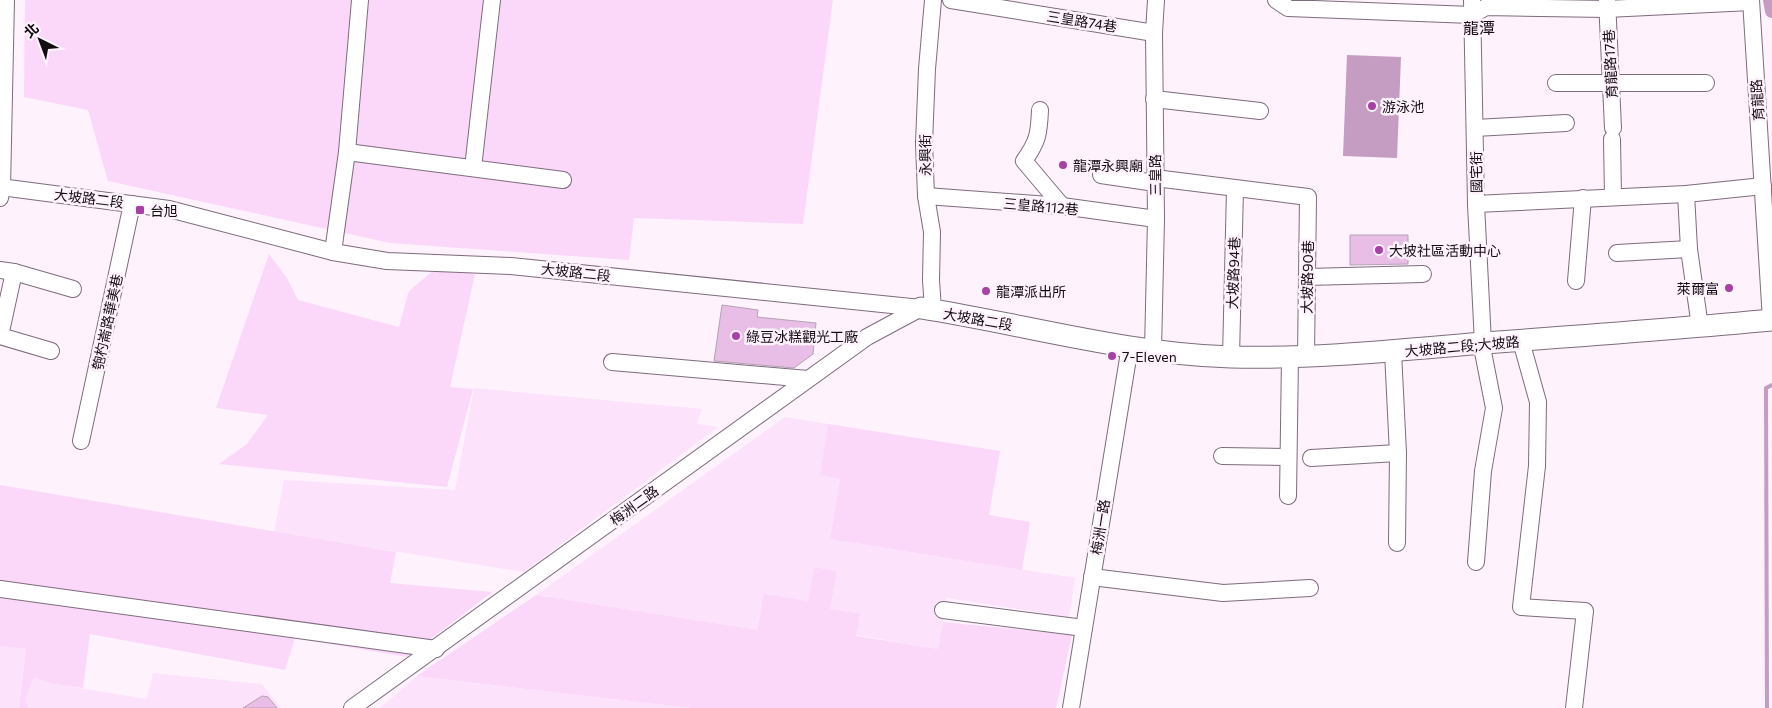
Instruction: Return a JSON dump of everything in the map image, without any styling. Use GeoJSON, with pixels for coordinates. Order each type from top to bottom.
{"type":"FeatureCollection","features":[{"type":"Feature","properties":{"kind":"main road","name":"大坡路二段"},"geometry":{"type":"LineString","coordinates":[[927,309],[1153,350]]}},
{"type":"Feature","properties":{"kind":"main road","name":"大坡路二段;大坡路"},"geometry":{"type":"LineString","coordinates":[[1153,350],[1231,357],[1298,357],[1393,352],[1484,343],[1700,328],[1771,320]]}},
{"type":"Feature","properties":{"kind":"street"},"geometry":{"type":"LineString","coordinates":[[1,191],[6,0]]}},
{"type":"Feature","properties":{"kind":"street"},"geometry":{"type":"LineString","coordinates":[[333,252],[347,152],[360,0]]}},
{"type":"Feature","properties":{"kind":"street"},"geometry":{"type":"LineString","coordinates":[[473,168],[492,0]]}},
{"type":"Feature","properties":{"kind":"street","name":"永興街"},"geometry":{"type":"LineString","coordinates":[[927,309],[931,280],[932,232],[926,196],[924,143],[927,69],[933,0]]}},
{"type":"Feature","properties":{"kind":"street","name":"三皇路74巷"},"geometry":{"type":"LineString","coordinates":[[951,0],[1154,33]]}},
{"type":"Feature","properties":{"kind":"street","name":"三皇路"},"geometry":{"type":"LineString","coordinates":[[1153,350],[1156,220],[1154,33],[1156,0]]}},
{"type":"Feature","properties":{"kind":"street"},"geometry":{"type":"LineString","coordinates":[[1276,0],[1288,8],[1486,7],[1751,1]]}},
{"type":"Feature","properties":{"kind":"street","name":"育龍路"},"geometry":{"type":"LineString","coordinates":[[1751,1],[1771,320]]}},
{"type":"Feature","properties":{"kind":"street","name":"育龍路17巷"},"geometry":{"type":"LineString","coordinates":[[1607,5],[1612,84],[1613,197]]}},
{"type":"Feature","properties":{"kind":"street","name":"國宅街"},"geometry":{"type":"LineString","coordinates":[[1472,7],[1476,204],[1484,343],[1482,347],[1494,408],[1483,471],[1476,562]]}},
{"type":"Feature","properties":{"kind":"street"},"geometry":{"type":"LineString","coordinates":[[1556,83],[1706,82]]}},
{"type":"Feature","properties":{"kind":"street"},"geometry":{"type":"LineString","coordinates":[[1154,99],[1260,111]]}},
{"type":"Feature","properties":{"kind":"street"},"geometry":{"type":"LineString","coordinates":[[1040,110],[1040,134],[1024,162],[1062,206]]}},
{"type":"Feature","properties":{"kind":"street"},"geometry":{"type":"LineString","coordinates":[[1475,128],[1566,123]]}},
{"type":"Feature","properties":{"kind":"street"},"geometry":{"type":"LineString","coordinates":[[347,152],[563,180]]}},
{"type":"Feature","properties":{"kind":"street"},"geometry":{"type":"LineString","coordinates":[[1101,175],[1235,189]]}},
{"type":"Feature","properties":{"kind":"street"},"geometry":{"type":"LineString","coordinates":[[1476,204],[1686,194],[1762,186]]}},
{"type":"Feature","properties":{"kind":"street","name":"大坡路90巷"},"geometry":{"type":"LineString","coordinates":[[1235,189],[1308,197],[1307,277],[1288,458],[1288,496]]}},
{"type":"Feature","properties":{"kind":"street","name":"大坡路94巷"},"geometry":{"type":"LineString","coordinates":[[1231,357],[1235,189]]}},
{"type":"Feature","properties":{"kind":"street","name":"大坡路二段"},"geometry":{"type":"LineString","coordinates":[[1,191],[170,209],[333,252],[388,261],[511,266],[927,309]]}},
{"type":"Feature","properties":{"kind":"street"},"geometry":{"type":"LineString","coordinates":[[1686,194],[1689,249],[1700,328]]}},
{"type":"Feature","properties":{"kind":"street","name":"三皇路112巷"},"geometry":{"type":"LineString","coordinates":[[926,196],[1062,206],[1156,220]]}},
{"type":"Feature","properties":{"kind":"street"},"geometry":{"type":"LineString","coordinates":[[1576,281],[1583,198]]}},
{"type":"Feature","properties":{"kind":"street","name":"匏杓崙路華美巷"},"geometry":{"type":"LineString","coordinates":[[82,441],[132,204]]}},
{"type":"Feature","properties":{"kind":"street"},"geometry":{"type":"LineString","coordinates":[[1617,253],[1689,249]]}},
{"type":"Feature","properties":{"kind":"street"},"geometry":{"type":"LineString","coordinates":[[51,350],[0,336],[7,271],[73,290]]}},
{"type":"Feature","properties":{"kind":"street"},"geometry":{"type":"LineString","coordinates":[[1307,277],[1423,274]]}},
{"type":"Feature","properties":{"kind":"street","name":"梅洲二路"},"geometry":{"type":"LineString","coordinates":[[352,708],[867,337],[927,309]]}},
{"type":"Feature","properties":{"kind":"street"},"geometry":{"type":"LineString","coordinates":[[1521,341],[1538,402],[1537,466],[1521,608],[1585,611],[1574,708]]}},
{"type":"Feature","properties":{"kind":"street","name":"梅洲一路"},"geometry":{"type":"LineString","coordinates":[[1071,708],[1130,346]]}},
{"type":"Feature","properties":{"kind":"street"},"geometry":{"type":"LineString","coordinates":[[1393,352],[1398,453],[1397,542]]}},
{"type":"Feature","properties":{"kind":"street"},"geometry":{"type":"LineString","coordinates":[[612,362],[808,379]]}},
{"type":"Feature","properties":{"kind":"street"},"geometry":{"type":"LineString","coordinates":[[1312,458],[1398,453]]}},
{"type":"Feature","properties":{"kind":"street"},"geometry":{"type":"LineString","coordinates":[[1222,456],[1288,458]]}},
{"type":"Feature","properties":{"kind":"street"},"geometry":{"type":"LineString","coordinates":[[1092,577],[1223,593],[1310,588]]}},
{"type":"Feature","properties":{"kind":"street"},"geometry":{"type":"LineString","coordinates":[[0,589],[436,649]]}},
{"type":"Feature","properties":{"kind":"street"},"geometry":{"type":"LineString","coordinates":[[943,610],[1084,628]]}},
{"type":"Feature","properties":{"kind":"shaded area"},"geometry":{"type":"Polygon","coordinates":[[[25,0],[833,0],[803,224],[634,218],[629,260],[390,243],[108,181],[88,110],[24,97],[25,0]]]}},
{"type":"Feature","properties":{"kind":"shaded area","name":"游泳池"},"geometry":{"type":"Polygon","coordinates":[[[1347,55],[1401,57],[1397,158],[1343,156],[1347,55]]]}},
{"type":"Feature","properties":{"kind":"shaded area"},"geometry":{"type":"Polygon","coordinates":[[[269,254],[287,278],[298,300],[399,327],[409,291],[434,270],[475,274],[450,387],[473,389],[447,487],[219,464],[247,444],[268,415],[216,408],[269,254]]]}},
{"type":"Feature","properties":{"kind":"shaded area"},"geometry":{"type":"Polygon","coordinates":[[[474,388],[702,409],[697,424],[718,427],[524,572],[274,532],[284,480],[455,490],[474,388]]]}},
{"type":"Feature","properties":{"kind":"shaded area"},"geometry":{"type":"Polygon","coordinates":[[[785,417],[828,424],[820,475],[840,479],[830,539],[1075,578],[1069,617],[947,598],[938,649],[856,635],[830,609],[837,571],[814,567],[808,601],[758,630],[536,595],[785,417]]]}},
{"type":"Feature","properties":{"kind":"shaded area"},"geometry":{"type":"Polygon","coordinates":[[[828,424],[1000,451],[989,515],[1030,522],[1022,570],[830,539],[840,479],[820,475],[828,424]]]}},
{"type":"Feature","properties":{"kind":"shaded area"},"geometry":{"type":"Polygon","coordinates":[[[0,485],[396,552],[390,583],[492,592],[407,657],[295,638],[285,670],[90,634],[83,688],[55,684],[34,678],[25,698],[28,708],[19,708],[26,649],[0,646],[0,485]]]}},
{"type":"Feature","properties":{"kind":"shaded area"},"geometry":{"type":"Polygon","coordinates":[[[814,567],[837,571],[830,609],[860,614],[856,636],[938,649],[943,622],[1072,635],[1056,708],[690,708],[417,676],[536,595],[758,630],[764,594],[808,601],[814,567]]]}},
{"type":"Feature","properties":{"kind":"shaded area"},"geometry":{"type":"Polygon","coordinates":[[[0,646],[26,649],[19,708],[0,708],[0,646]]]}},
{"type":"Feature","properties":{"kind":"shaded area"},"geometry":{"type":"Polygon","coordinates":[[[153,673],[262,684],[281,708],[28,708],[24,698],[35,676],[55,684],[147,699],[153,673]]]}},
{"type":"Feature","properties":{"kind":"shaded area"},"geometry":{"type":"Polygon","coordinates":[[[417,676],[690,708],[380,708],[417,676]]]}},
{"type":"Feature","properties":{"kind":"building","name":"大坡社區活動中心"},"geometry":{"type":"Polygon","coordinates":[[[1350,235],[1408,235],[1408,264],[1350,265],[1350,235]]]}},
{"type":"Feature","properties":{"kind":"building"},"geometry":{"type":"Polygon","coordinates":[[[722,305],[758,310],[757,317],[816,323],[813,354],[794,368],[714,361],[722,305]]]}},
{"type":"Feature","properties":{"kind":"building"},"geometry":{"type":"Polygon","coordinates":[[[262,696],[268,697],[277,708],[243,708],[262,696]]]}},
{"type":"Feature","properties":{"kind":"waterway"},"geometry":{"type":"LineString","coordinates":[[1770,0],[1772,11]]}},
{"type":"Feature","properties":{"kind":"waterway"},"geometry":{"type":"LineString","coordinates":[[1767,708],[1766,388],[1772,385]]}},
{"type":"Feature","properties":{"kind":"place","name":"游泳池"},"geometry":{"type":"Point","coordinates":[1372,106]}},
{"type":"Feature","properties":{"kind":"place","name":"龍潭永興廟"},"geometry":{"type":"Point","coordinates":[1063,165]}},
{"type":"Feature","properties":{"kind":"place","name":"台旭"},"geometry":{"type":"Point","coordinates":[140,210]}},
{"type":"Feature","properties":{"kind":"place","name":"大坡社區活動中心"},"geometry":{"type":"Point","coordinates":[1379,250]}},
{"type":"Feature","properties":{"kind":"place","name":"萊爾富"},"geometry":{"type":"Point","coordinates":[1729,288]}},
{"type":"Feature","properties":{"kind":"place","name":"龍潭派出所"},"geometry":{"type":"Point","coordinates":[986,291]}},
{"type":"Feature","properties":{"kind":"place","name":"綠豆冰糕觀光工廠"},"geometry":{"type":"Point","coordinates":[736,336]}},
{"type":"Feature","properties":{"kind":"place","name":"7-Eleven"},"geometry":{"type":"Point","coordinates":[1112,356]}},
{"type":"Feature","properties":{"kind":"district","name":"龍潭"},"geometry":{"type":"Point","coordinates":[1479,27]}}]}
